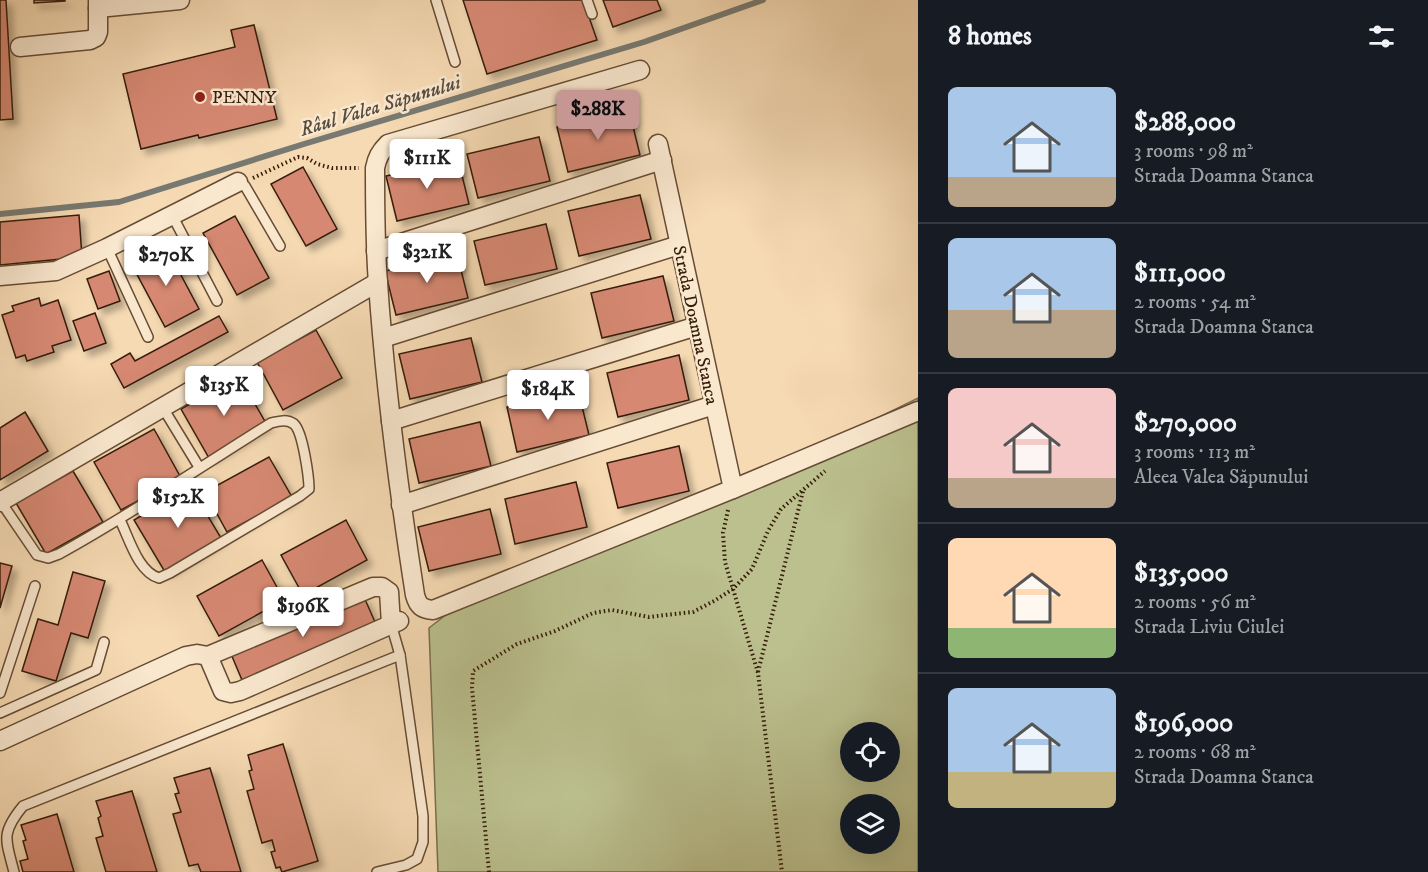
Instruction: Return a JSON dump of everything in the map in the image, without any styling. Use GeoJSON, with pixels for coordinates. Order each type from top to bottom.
{"type":"FeatureCollection","features":[{"type":"Feature","properties":{"kind":"street"},"geometry":{"type":"LineString","coordinates":[[21,47],[90,40],[96,37],[98,4],[180,0]]}},
{"type":"Feature","properties":{"kind":"street"},"geometry":{"type":"LineString","coordinates":[[640,70],[388,144],[381,151],[375,168],[378,282],[401,505],[418,603],[424,609],[433,610],[733,489],[918,411]]}},
{"type":"Feature","properties":{"kind":"street","name":"Strada Doamna Stanca"},"geometry":{"type":"LineString","coordinates":[[376,251],[660,152],[733,489]]}},
{"type":"Feature","properties":{"kind":"street"},"geometry":{"type":"LineString","coordinates":[[0,276],[56,271],[240,183]]}},
{"type":"Feature","properties":{"kind":"street"},"geometry":{"type":"LineString","coordinates":[[383,338],[679,245]]}},
{"type":"Feature","properties":{"kind":"street"},"geometry":{"type":"LineString","coordinates":[[0,502],[378,282]]}},
{"type":"Feature","properties":{"kind":"street"},"geometry":{"type":"LineString","coordinates":[[391,421],[697,326]]}},
{"type":"Feature","properties":{"kind":"street"},"geometry":{"type":"LineString","coordinates":[[401,505],[714,405]]}},
{"type":"Feature","properties":{"kind":"street"},"geometry":{"type":"LineString","coordinates":[[0,741],[186,656],[197,654],[208,656],[373,587],[382,587],[389,592],[395,623],[240,691],[231,693],[223,691],[208,656]]}},
{"type":"Feature","properties":{"kind":"lane"},"geometry":{"type":"LineString","coordinates":[[436,0],[455,62]]}},
{"type":"Feature","properties":{"kind":"lane"},"geometry":{"type":"LineString","coordinates":[[587,0],[592,14]]}},
{"type":"Feature","properties":{"kind":"lane"},"geometry":{"type":"LineString","coordinates":[[240,183],[280,246]]}},
{"type":"Feature","properties":{"kind":"lane"},"geometry":{"type":"LineString","coordinates":[[172,215],[217,301]]}},
{"type":"Feature","properties":{"kind":"lane"},"geometry":{"type":"LineString","coordinates":[[107,248],[148,337]]}},
{"type":"Feature","properties":{"kind":"lane"},"geometry":{"type":"LineString","coordinates":[[163,408],[199,467]]}},
{"type":"Feature","properties":{"kind":"lane"},"geometry":{"type":"LineString","coordinates":[[0,502],[37,555],[48,558],[120,520],[199,467],[271,423],[282,420],[294,424],[298,431],[309,489],[159,578],[152,576],[140,561],[120,520]]}},
{"type":"Feature","properties":{"kind":"lane"},"geometry":{"type":"LineString","coordinates":[[0,693],[35,586]]}},
{"type":"Feature","properties":{"kind":"lane"},"geometry":{"type":"LineString","coordinates":[[377,872],[406,865],[417,859],[423,842],[423,816],[395,623]]}},
{"type":"Feature","properties":{"kind":"lane"},"geometry":{"type":"LineString","coordinates":[[0,713],[96,670],[104,642]]}},
{"type":"Feature","properties":{"kind":"lane"},"geometry":{"type":"LineString","coordinates":[[14,872],[5,836],[12,819],[23,806],[400,655]]}},
{"type":"Feature","properties":{"kind":"path"},"geometry":{"type":"LineString","coordinates":[[240,183],[298,157],[307,158],[316,164],[332,168],[375,168]]}},
{"type":"Feature","properties":{"kind":"path"},"geometry":{"type":"LineString","coordinates":[[489,872],[472,688],[473,671],[517,644],[555,631],[593,613],[612,610],[649,617],[693,612],[733,589],[752,569],[768,531],[781,509],[827,469]]}},
{"type":"Feature","properties":{"kind":"path"},"geometry":{"type":"LineString","coordinates":[[733,489],[723,533],[725,562],[758,673],[782,872]]}},
{"type":"Feature","properties":{"kind":"path"},"geometry":{"type":"LineString","coordinates":[[758,673],[803,491]]}},
{"type":"Feature","properties":{"kind":"green space"},"geometry":{"type":"Polygon","coordinates":[[[918,398],[918,872],[438,872],[429,628],[456,607],[733,489],[918,398]]]}},
{"type":"Feature","properties":{"kind":"building"},"geometry":{"type":"Polygon","coordinates":[[[0,0],[6,0],[13,119],[0,120],[0,0]]]}},
{"type":"Feature","properties":{"kind":"building"},"geometry":{"type":"Polygon","coordinates":[[[34,0],[65,0],[65,1],[34,3],[34,0]]]}},
{"type":"Feature","properties":{"kind":"building"},"geometry":{"type":"Polygon","coordinates":[[[463,0],[583,0],[597,40],[487,74],[463,0]]]}},
{"type":"Feature","properties":{"kind":"building"},"geometry":{"type":"Polygon","coordinates":[[[603,0],[657,0],[661,10],[613,27],[603,0]]]}},
{"type":"Feature","properties":{"kind":"building","name":"PENNY"},"geometry":{"type":"Polygon","coordinates":[[[254,25],[277,119],[141,149],[123,74],[235,47],[231,30],[254,25]]]}},
{"type":"Feature","properties":{"kind":"building"},"geometry":{"type":"Polygon","coordinates":[[[629,110],[640,155],[568,172],[557,127],[629,110]]]}},
{"type":"Feature","properties":{"kind":"building"},"geometry":{"type":"Polygon","coordinates":[[[539,137],[550,181],[478,198],[467,154],[539,137]]]}},
{"type":"Feature","properties":{"kind":"building"},"geometry":{"type":"Polygon","coordinates":[[[458,159],[469,204],[397,221],[386,176],[458,159]]]}},
{"type":"Feature","properties":{"kind":"building"},"geometry":{"type":"Polygon","coordinates":[[[303,167],[337,229],[306,246],[271,184],[303,167]]]}},
{"type":"Feature","properties":{"kind":"building"},"geometry":{"type":"Polygon","coordinates":[[[640,195],[651,239],[579,256],[568,211],[640,195]]]}},
{"type":"Feature","properties":{"kind":"building"},"geometry":{"type":"Polygon","coordinates":[[[79,215],[82,257],[0,265],[0,222],[79,215]]]}},
{"type":"Feature","properties":{"kind":"building"},"geometry":{"type":"Polygon","coordinates":[[[235,216],[269,278],[237,295],[203,233],[235,216]]]}},
{"type":"Feature","properties":{"kind":"building"},"geometry":{"type":"Polygon","coordinates":[[[546,224],[557,269],[485,285],[474,241],[546,224]]]}},
{"type":"Feature","properties":{"kind":"building"},"geometry":{"type":"Polygon","coordinates":[[[166,247],[199,309],[165,327],[132,265],[166,247]]]}},
{"type":"Feature","properties":{"kind":"building"},"geometry":{"type":"Polygon","coordinates":[[[457,254],[468,298],[396,315],[385,271],[457,254]]]}},
{"type":"Feature","properties":{"kind":"building"},"geometry":{"type":"Polygon","coordinates":[[[109,271],[120,301],[98,309],[87,279],[109,271]]]}},
{"type":"Feature","properties":{"kind":"building"},"geometry":{"type":"Polygon","coordinates":[[[663,276],[674,321],[602,338],[591,293],[663,276]]]}},
{"type":"Feature","properties":{"kind":"building"},"geometry":{"type":"Polygon","coordinates":[[[39,298],[41,306],[58,300],[71,340],[52,346],[54,352],[27,361],[25,355],[16,358],[2,315],[14,311],[12,306],[39,298]]]}},
{"type":"Feature","properties":{"kind":"building"},"geometry":{"type":"Polygon","coordinates":[[[95,313],[106,343],[84,351],[73,321],[95,313]]]}},
{"type":"Feature","properties":{"kind":"building"},"geometry":{"type":"Polygon","coordinates":[[[219,316],[228,332],[124,388],[111,364],[130,353],[135,361],[219,316]]]}},
{"type":"Feature","properties":{"kind":"building"},"geometry":{"type":"Polygon","coordinates":[[[316,330],[342,378],[283,410],[257,362],[316,330]]]}},
{"type":"Feature","properties":{"kind":"building"},"geometry":{"type":"Polygon","coordinates":[[[471,338],[482,382],[410,399],[399,354],[471,338]]]}},
{"type":"Feature","properties":{"kind":"building"},"geometry":{"type":"Polygon","coordinates":[[[679,355],[689,400],[618,417],[607,373],[679,355]]]}},
{"type":"Feature","properties":{"kind":"building"},"geometry":{"type":"Polygon","coordinates":[[[239,376],[267,425],[209,458],[181,409],[239,376]]]}},
{"type":"Feature","properties":{"kind":"building"},"geometry":{"type":"Polygon","coordinates":[[[578,390],[589,435],[517,452],[507,407],[578,390]]]}},
{"type":"Feature","properties":{"kind":"building"},"geometry":{"type":"Polygon","coordinates":[[[25,412],[48,451],[0,480],[0,428],[25,412]]]}},
{"type":"Feature","properties":{"kind":"building"},"geometry":{"type":"Polygon","coordinates":[[[480,422],[491,466],[419,483],[409,439],[480,422]]]}},
{"type":"Feature","properties":{"kind":"building"},"geometry":{"type":"Polygon","coordinates":[[[154,429],[181,478],[121,510],[94,462],[154,429]]]}},
{"type":"Feature","properties":{"kind":"building"},"geometry":{"type":"Polygon","coordinates":[[[679,446],[689,491],[618,508],[607,463],[679,446]]]}},
{"type":"Feature","properties":{"kind":"building"},"geometry":{"type":"Polygon","coordinates":[[[269,457],[292,497],[227,532],[205,492],[269,457]]]}},
{"type":"Feature","properties":{"kind":"building"},"geometry":{"type":"Polygon","coordinates":[[[73,471],[103,522],[46,554],[16,503],[73,471]]]}},
{"type":"Feature","properties":{"kind":"building"},"geometry":{"type":"Polygon","coordinates":[[[576,482],[587,527],[515,544],[505,499],[576,482]]]}},
{"type":"Feature","properties":{"kind":"building"},"geometry":{"type":"Polygon","coordinates":[[[190,486],[221,538],[165,572],[134,520],[190,486]]]}},
{"type":"Feature","properties":{"kind":"building"},"geometry":{"type":"Polygon","coordinates":[[[490,509],[501,554],[429,571],[418,527],[490,509]]]}},
{"type":"Feature","properties":{"kind":"building"},"geometry":{"type":"Polygon","coordinates":[[[346,520],[367,560],[303,595],[281,555],[346,520]]]}},
{"type":"Feature","properties":{"kind":"building"},"geometry":{"type":"Polygon","coordinates":[[[262,560],[284,600],[219,636],[197,596],[262,560]]]}},
{"type":"Feature","properties":{"kind":"building"},"geometry":{"type":"Polygon","coordinates":[[[0,563],[12,566],[0,608],[0,563]]]}},
{"type":"Feature","properties":{"kind":"building"},"geometry":{"type":"Polygon","coordinates":[[[73,572],[105,581],[88,638],[71,633],[56,681],[22,671],[38,619],[58,625],[73,572]]]}},
{"type":"Feature","properties":{"kind":"building"},"geometry":{"type":"Polygon","coordinates":[[[364,597],[375,622],[242,680],[231,654],[364,597]]]}},
{"type":"Feature","properties":{"kind":"building"},"geometry":{"type":"Polygon","coordinates":[[[283,744],[318,861],[282,872],[280,867],[276,868],[271,852],[275,851],[272,840],[262,843],[247,791],[254,789],[248,755],[283,744]]]}},
{"type":"Feature","properties":{"kind":"building"},"geometry":{"type":"Polygon","coordinates":[[[210,768],[241,872],[201,872],[198,864],[189,866],[173,814],[181,812],[175,794],[179,793],[174,778],[210,768]]]}},
{"type":"Feature","properties":{"kind":"building"},"geometry":{"type":"Polygon","coordinates":[[[132,791],[157,872],[106,872],[96,838],[103,836],[98,818],[101,816],[96,801],[132,791]]]}},
{"type":"Feature","properties":{"kind":"building"},"geometry":{"type":"Polygon","coordinates":[[[57,814],[74,872],[23,872],[20,861],[28,859],[23,841],[26,840],[21,825],[57,814]]]}},
{"type":"Feature","properties":{"kind":"waterway","name":"Râul Valea Săpunului"},"geometry":{"type":"LineString","coordinates":[[0,214],[119,202],[644,42],[763,0]]}},
{"type":"Feature","properties":{"kind":"place","name":"PENNY"},"geometry":{"type":"Point","coordinates":[200,97]}}]}
